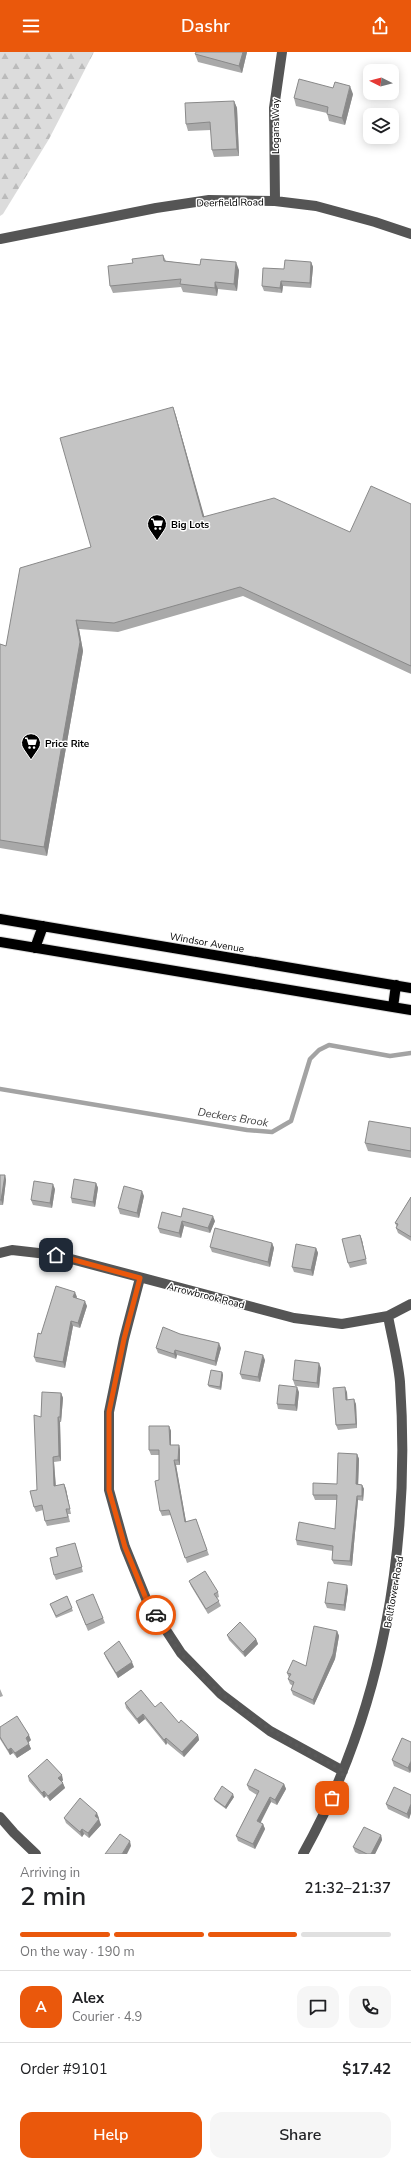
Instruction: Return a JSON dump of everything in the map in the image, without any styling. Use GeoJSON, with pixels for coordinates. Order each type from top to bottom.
{"type":"FeatureCollection","features":[{"type":"Feature","properties":{"kind":"main road","name":"Windsor Avenue"},"geometry":{"type":"LineString","coordinates":[[0,919],[411,988]]}},
{"type":"Feature","properties":{"kind":"main road"},"geometry":{"type":"LineString","coordinates":[[35,948],[43,926]]}},
{"type":"Feature","properties":{"kind":"main road"},"geometry":{"type":"LineString","coordinates":[[0,942],[411,1010]]}},
{"type":"Feature","properties":{"kind":"main road"},"geometry":{"type":"LineString","coordinates":[[393,1007],[396,985]]}},
{"type":"Feature","properties":{"kind":"street","name":"Logans Way"},"geometry":{"type":"LineString","coordinates":[[275,201],[274,108],[282,52]]}},
{"type":"Feature","properties":{"kind":"street","name":"Deerfield Road"},"geometry":{"type":"LineString","coordinates":[[0,239],[156,208],[209,200],[275,201],[316,206],[375,222],[411,234]]}},
{"type":"Feature","properties":{"kind":"street","name":"Arrowbrook Road"},"geometry":{"type":"LineString","coordinates":[[0,1253],[12,1250],[56,1255],[294,1318],[342,1324],[388,1316],[411,1304]]}},
{"type":"Feature","properties":{"kind":"street"},"geometry":{"type":"LineString","coordinates":[[140,1278],[124,1339],[109,1412],[109,1490],[125,1547],[147,1601],[181,1653],[216,1689],[270,1731],[344,1771]]}},
{"type":"Feature","properties":{"kind":"street","name":"Bellflower Road"},"geometry":{"type":"LineString","coordinates":[[303,1854],[320,1825],[344,1771],[367,1708],[385,1641],[401,1552],[404,1464],[400,1381],[388,1316]]}},
{"type":"Feature","properties":{"kind":"street"},"geometry":{"type":"LineString","coordinates":[[0,1817],[36,1854]]}},
{"type":"Feature","properties":{"kind":"green space"},"geometry":{"type":"Polygon","coordinates":[[[0,52],[94,52],[49,139],[3,214],[0,216],[0,52]]]}},
{"type":"Feature","properties":{"kind":"building"},"geometry":{"type":"Polygon","coordinates":[[[196,52],[243,52],[239,66],[195,54],[196,52]]]}},
{"type":"Feature","properties":{"kind":"building"},"geometry":{"type":"Polygon","coordinates":[[[299,79],[333,88],[335,82],[350,86],[342,118],[327,114],[328,107],[294,98],[299,79]]]}},
{"type":"Feature","properties":{"kind":"building"},"geometry":{"type":"Polygon","coordinates":[[[234,101],[237,149],[212,150],[210,122],[186,124],[185,103],[234,101]]]}},
{"type":"Feature","properties":{"kind":"building"},"geometry":{"type":"Polygon","coordinates":[[[163,255],[164,261],[200,265],[201,259],[236,262],[234,284],[215,282],[215,288],[180,284],[181,279],[110,286],[108,266],[133,263],[132,259],[163,255]]]}},
{"type":"Feature","properties":{"kind":"building"},"geometry":{"type":"Polygon","coordinates":[[[285,260],[311,262],[310,283],[281,281],[280,288],[262,286],[263,268],[284,269],[285,260]]]}},
{"type":"Feature","properties":{"kind":"building"},"geometry":{"type":"Polygon","coordinates":[[[173,407],[203,517],[274,498],[350,532],[371,486],[411,504],[411,666],[240,587],[114,623],[76,620],[80,642],[44,847],[0,840],[0,644],[6,646],[20,568],[91,547],[60,438],[173,407]]]}},
{"type":"Feature","properties":{"kind":"building"},"geometry":{"type":"Polygon","coordinates":[[[369,1121],[411,1128],[411,1151],[365,1143],[369,1121]]]}},
{"type":"Feature","properties":{"kind":"building"},"geometry":{"type":"Polygon","coordinates":[[[0,1175],[5,1175],[1,1200],[0,1200],[0,1175]]]}},
{"type":"Feature","properties":{"kind":"building"},"geometry":{"type":"Polygon","coordinates":[[[74,1179],[96,1183],[93,1202],[71,1198],[74,1179]]]}},
{"type":"Feature","properties":{"kind":"building"},"geometry":{"type":"Polygon","coordinates":[[[34,1181],[53,1184],[50,1203],[31,1200],[34,1181]]]}},
{"type":"Feature","properties":{"kind":"building"},"geometry":{"type":"Polygon","coordinates":[[[124,1186],[142,1191],[137,1213],[118,1208],[124,1186]]]}},
{"type":"Feature","properties":{"kind":"building"},"geometry":{"type":"Polygon","coordinates":[[[411,1197],[411,1237],[396,1228],[398,1224],[395,1223],[411,1197]]]}},
{"type":"Feature","properties":{"kind":"building"},"geometry":{"type":"Polygon","coordinates":[[[183,1208],[213,1216],[208,1228],[182,1221],[179,1233],[158,1228],[162,1212],[181,1217],[183,1208]]]}},
{"type":"Feature","properties":{"kind":"building"},"geometry":{"type":"Polygon","coordinates":[[[215,1228],[272,1243],[268,1262],[210,1247],[215,1228]]]}},
{"type":"Feature","properties":{"kind":"building"},"geometry":{"type":"Polygon","coordinates":[[[360,1235],[366,1259],[348,1263],[342,1239],[360,1235]]]}},
{"type":"Feature","properties":{"kind":"building"},"geometry":{"type":"Polygon","coordinates":[[[296,1244],[316,1248],[311,1270],[292,1267],[296,1244]]]}},
{"type":"Feature","properties":{"kind":"building"},"geometry":{"type":"Polygon","coordinates":[[[56,1286],[75,1292],[73,1297],[85,1301],[78,1323],[71,1321],[63,1362],[34,1357],[38,1333],[41,1334],[56,1286]]]}},
{"type":"Feature","properties":{"kind":"building"},"geometry":{"type":"Polygon","coordinates":[[[163,1327],[180,1334],[219,1343],[215,1361],[175,1350],[174,1354],[156,1348],[163,1327]]]}},
{"type":"Feature","properties":{"kind":"building"},"geometry":{"type":"Polygon","coordinates":[[[245,1351],[263,1355],[258,1377],[240,1374],[245,1351]]]}},
{"type":"Feature","properties":{"kind":"building"},"geometry":{"type":"Polygon","coordinates":[[[295,1360],[319,1363],[317,1383],[293,1380],[295,1360]]]}},
{"type":"Feature","properties":{"kind":"building"},"geometry":{"type":"Polygon","coordinates":[[[211,1370],[222,1372],[220,1387],[208,1385],[211,1370]]]}},
{"type":"Feature","properties":{"kind":"building"},"geometry":{"type":"Polygon","coordinates":[[[279,1385],[297,1387],[295,1405],[277,1404],[279,1385]]]}},
{"type":"Feature","properties":{"kind":"building"},"geometry":{"type":"Polygon","coordinates":[[[345,1387],[346,1400],[354,1399],[356,1424],[336,1425],[333,1388],[345,1387]]]}},
{"type":"Feature","properties":{"kind":"building"},"geometry":{"type":"Polygon","coordinates":[[[42,1392],[61,1393],[60,1417],[58,1417],[59,1456],[53,1457],[54,1486],[64,1484],[70,1509],[66,1509],[68,1517],[45,1521],[42,1505],[34,1507],[30,1491],[37,1490],[34,1415],[41,1417],[42,1392]]]}},
{"type":"Feature","properties":{"kind":"building"},"geometry":{"type":"Polygon","coordinates":[[[149,1426],[169,1426],[170,1445],[179,1445],[178,1460],[174,1460],[185,1522],[196,1519],[207,1550],[185,1558],[169,1510],[160,1511],[155,1481],[159,1480],[159,1450],[149,1450],[149,1426]]]}},
{"type":"Feature","properties":{"kind":"building"},"geometry":{"type":"Polygon","coordinates":[[[338,1453],[357,1454],[356,1484],[362,1485],[362,1496],[357,1496],[350,1561],[332,1560],[333,1546],[296,1540],[299,1522],[335,1529],[337,1495],[313,1495],[313,1483],[337,1484],[338,1453]]]}},
{"type":"Feature","properties":{"kind":"building"},"geometry":{"type":"Polygon","coordinates":[[[75,1543],[82,1567],[54,1575],[50,1558],[58,1556],[56,1548],[75,1543]]]}},
{"type":"Feature","properties":{"kind":"building"},"geometry":{"type":"Polygon","coordinates":[[[205,1571],[218,1592],[214,1594],[219,1601],[206,1609],[189,1581],[205,1571]]]}},
{"type":"Feature","properties":{"kind":"building"},"geometry":{"type":"Polygon","coordinates":[[[328,1582],[347,1585],[344,1605],[325,1603],[328,1582]]]}},
{"type":"Feature","properties":{"kind":"building"},"geometry":{"type":"Polygon","coordinates":[[[93,1594],[103,1618],[86,1625],[76,1601],[93,1594]]]}},
{"type":"Feature","properties":{"kind":"building"},"geometry":{"type":"Polygon","coordinates":[[[67,1596],[72,1608],[56,1616],[50,1604],[67,1596]]]}},
{"type":"Feature","properties":{"kind":"building"},"geometry":{"type":"Polygon","coordinates":[[[240,1622],[256,1639],[243,1652],[227,1635],[240,1622]]]}},
{"type":"Feature","properties":{"kind":"building"},"geometry":{"type":"Polygon","coordinates":[[[314,1626],[337,1631],[333,1654],[313,1700],[291,1690],[294,1682],[288,1679],[291,1674],[287,1673],[293,1660],[306,1666],[314,1626]]]}},
{"type":"Feature","properties":{"kind":"building"},"geometry":{"type":"Polygon","coordinates":[[[119,1641],[132,1662],[116,1673],[104,1653],[119,1641]]]}},
{"type":"Feature","properties":{"kind":"building"},"geometry":{"type":"Polygon","coordinates":[[[141,1690],[155,1707],[161,1702],[179,1723],[181,1720],[198,1735],[182,1752],[166,1738],[164,1740],[143,1714],[137,1719],[125,1703],[141,1690]]]}},
{"type":"Feature","properties":{"kind":"building"},"geometry":{"type":"Polygon","coordinates":[[[17,1716],[29,1735],[26,1738],[29,1744],[15,1753],[11,1748],[8,1750],[0,1737],[0,1727],[17,1716]]]}},
{"type":"Feature","properties":{"kind":"building"},"geometry":{"type":"Polygon","coordinates":[[[402,1738],[411,1742],[411,1761],[408,1768],[392,1760],[402,1738]]]}},
{"type":"Feature","properties":{"kind":"building"},"geometry":{"type":"Polygon","coordinates":[[[47,1759],[62,1775],[58,1778],[63,1783],[48,1796],[44,1791],[42,1793],[28,1776],[47,1759]]]}},
{"type":"Feature","properties":{"kind":"building"},"geometry":{"type":"Polygon","coordinates":[[[255,1769],[284,1784],[275,1800],[270,1797],[257,1821],[263,1824],[253,1844],[236,1836],[259,1791],[247,1785],[255,1769]]]}},
{"type":"Feature","properties":{"kind":"building"},"geometry":{"type":"Polygon","coordinates":[[[222,1786],[233,1794],[225,1807],[214,1799],[222,1786]]]}},
{"type":"Feature","properties":{"kind":"building"},"geometry":{"type":"Polygon","coordinates":[[[394,1787],[411,1795],[411,1804],[407,1814],[386,1804],[394,1787]]]}},
{"type":"Feature","properties":{"kind":"building"},"geometry":{"type":"Polygon","coordinates":[[[80,1798],[97,1813],[95,1816],[99,1819],[88,1833],[82,1829],[80,1832],[64,1818],[80,1798]]]}},
{"type":"Feature","properties":{"kind":"building"},"geometry":{"type":"Polygon","coordinates":[[[364,1827],[381,1835],[371,1854],[367,1854],[353,1847],[364,1827]]]}},
{"type":"Feature","properties":{"kind":"building"},"geometry":{"type":"Polygon","coordinates":[[[120,1834],[130,1841],[122,1854],[105,1854],[120,1834]]]}},
{"type":"Feature","properties":{"kind":"waterway","name":"Deckers Brook"},"geometry":{"type":"LineString","coordinates":[[0,1089],[247,1130],[272,1132],[291,1121],[310,1059],[319,1050],[329,1045],[390,1056],[411,1053]]}},
{"type":"Feature","properties":{"kind":"way so far"},"geometry":{"type":"LineString","coordinates":[[156,1615],[181,1653],[221,1694],[270,1731],[344,1771],[332,1798]]}},
{"type":"Feature","properties":{"kind":"place","name":"Big Lots"},"geometry":{"type":"Point","coordinates":[157,541]}},
{"type":"Feature","properties":{"kind":"place","name":"Price Rite"},"geometry":{"type":"Point","coordinates":[31,760]}},
{"type":"Feature","properties":{"kind":"route"},"geometry":{"type":"LineString","coordinates":[[56,1255],[140,1278],[124,1339],[109,1412],[109,1490],[125,1547],[147,1601],[156,1615]]}}]}
